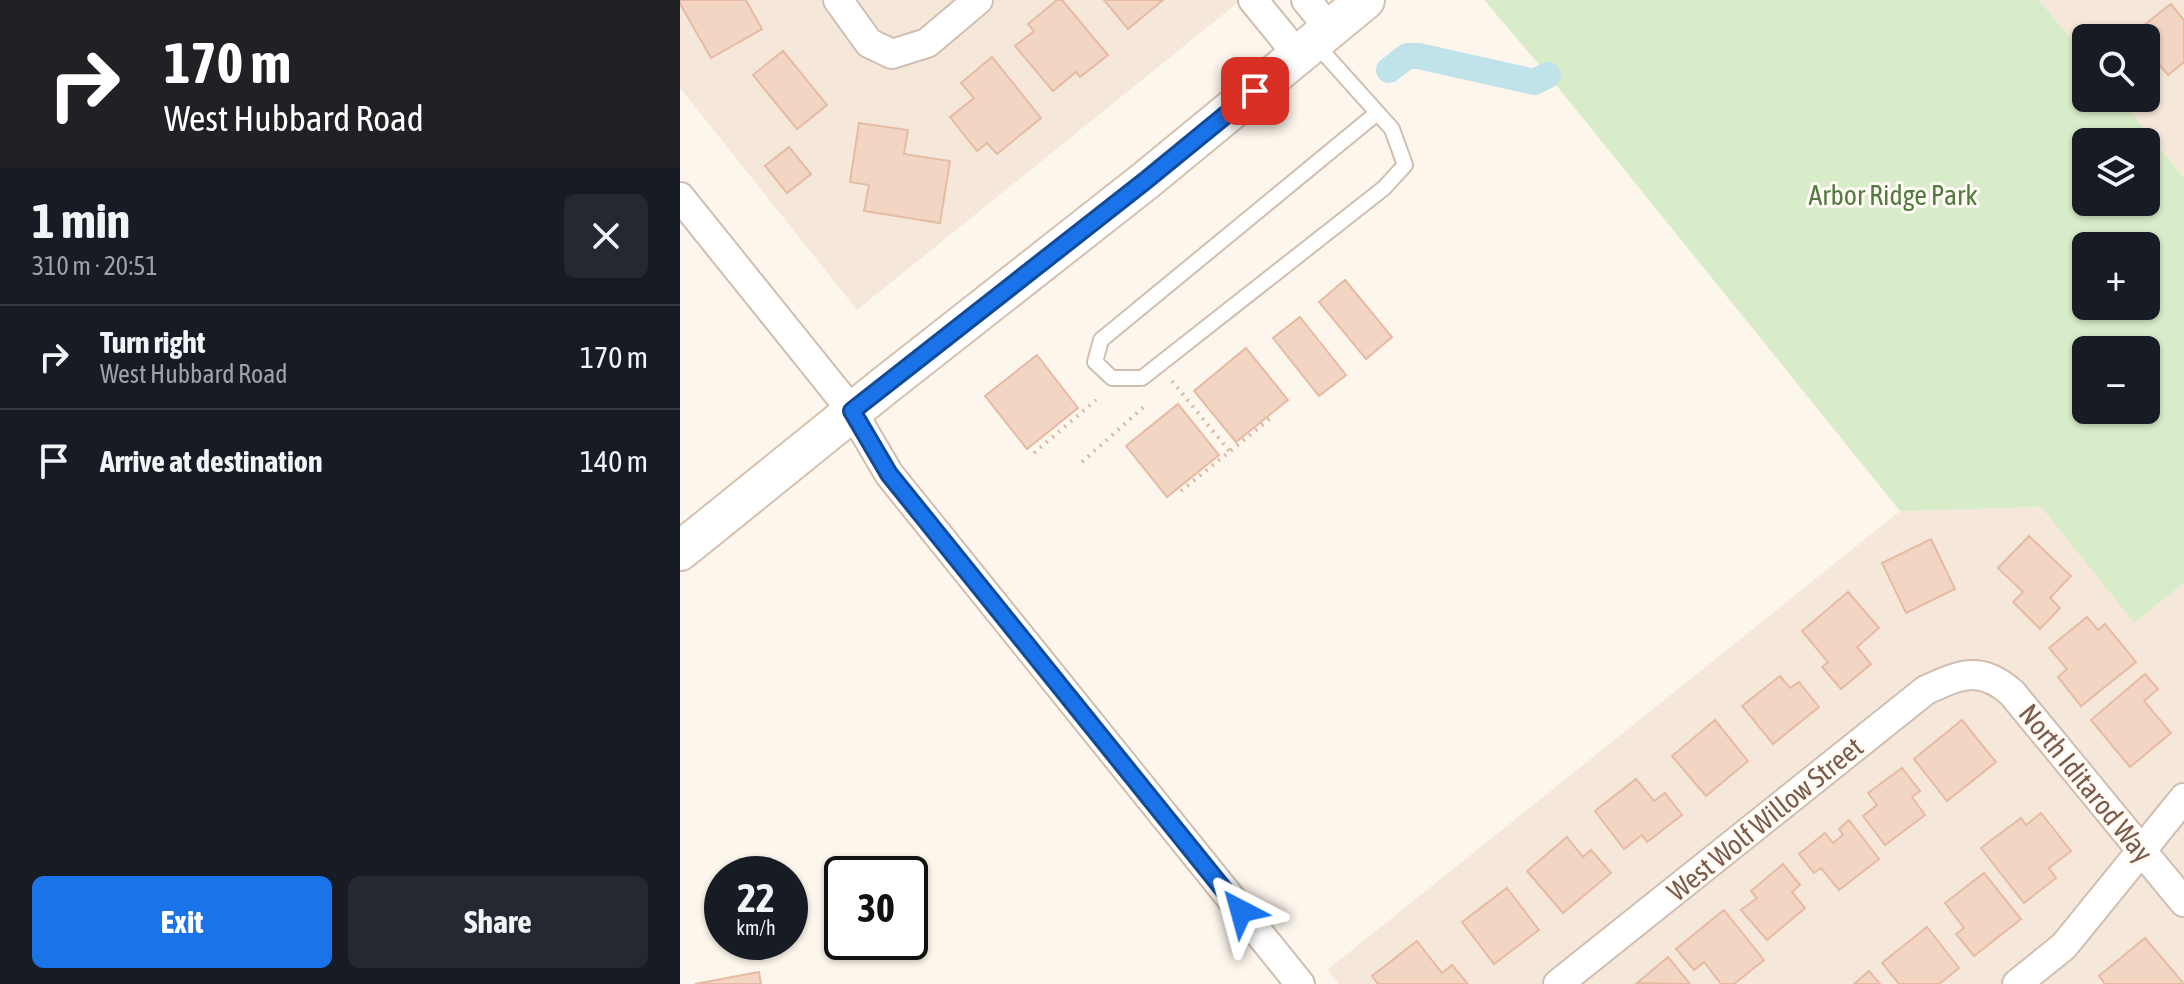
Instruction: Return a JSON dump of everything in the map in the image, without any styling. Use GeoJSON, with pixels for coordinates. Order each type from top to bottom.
{"type":"FeatureCollection","features":[{"type":"Feature","properties":{"kind":"street"},"geometry":{"type":"LineString","coordinates":[[838,0],[869,43],[892,54],[927,43],[978,0]]}},
{"type":"Feature","properties":{"kind":"street"},"geometry":{"type":"LineString","coordinates":[[1253,0],[1314,42]]}},
{"type":"Feature","properties":{"kind":"street"},"geometry":{"type":"LineString","coordinates":[[1306,0],[1314,42]]}},
{"type":"Feature","properties":{"kind":"street"},"geometry":{"type":"LineString","coordinates":[[680,551],[852,411],[1145,181],[1365,0]]}},
{"type":"Feature","properties":{"kind":"street"},"geometry":{"type":"LineString","coordinates":[[680,197],[852,411],[889,474],[1300,984]]}},
{"type":"Feature","properties":{"kind":"street","name":"North Iditarod Way"},"geometry":{"type":"LineString","coordinates":[[1981,673],[2000,682],[2012,693],[2184,902]]}},
{"type":"Feature","properties":{"kind":"street","name":"West Wolf Willow Street"},"geometry":{"type":"LineString","coordinates":[[1558,984],[1926,690],[1956,677],[1981,673]]}},
{"type":"Feature","properties":{"kind":"street"},"geometry":{"type":"LineString","coordinates":[[2017,984],[2064,946],[2184,798]]}},
{"type":"Feature","properties":{"kind":"lane"},"geometry":{"type":"LineString","coordinates":[[1314,42],[1392,129],[1405,165],[1384,188],[1142,378],[1112,378],[1095,362],[1101,340],[1377,113]]}},
{"type":"Feature","properties":{"kind":"path"},"geometry":{"type":"LineString","coordinates":[[1172,381],[1230,452]]}},
{"type":"Feature","properties":{"kind":"path"},"geometry":{"type":"LineString","coordinates":[[1034,453],[1096,400]]}},
{"type":"Feature","properties":{"kind":"path"},"geometry":{"type":"LineString","coordinates":[[1082,462],[1146,405]]}},
{"type":"Feature","properties":{"kind":"path"},"geometry":{"type":"LineString","coordinates":[[1181,491],[1272,417]]}},
{"type":"Feature","properties":{"kind":"shaded area"},"geometry":{"type":"Polygon","coordinates":[[[680,0],[1241,0],[857,310],[680,88],[680,0]]]}},
{"type":"Feature","properties":{"kind":"shaded area"},"geometry":{"type":"Polygon","coordinates":[[[2039,0],[2184,0],[2184,178],[2160,148],[2160,128],[2143,128],[2130,112],[2160,112],[2160,24],[2072,24],[2072,41],[2039,0]]]}},
{"type":"Feature","properties":{"kind":"shaded area"},"geometry":{"type":"Polygon","coordinates":[[[2041,507],[2134,623],[2184,583],[2184,984],[1339,984],[1327,970],[1900,511],[2041,507]]]}},
{"type":"Feature","properties":{"kind":"green space","name":"Arbor Ridge Park"},"geometry":{"type":"Polygon","coordinates":[[[1484,0],[2039,0],[2072,41],[2072,112],[2130,112],[2143,128],[2072,128],[2072,216],[2160,216],[2160,148],[2184,178],[2184,583],[2134,623],[2041,507],[1900,511],[1484,0]]]}},
{"type":"Feature","properties":{"kind":"building"},"geometry":{"type":"Polygon","coordinates":[[[680,0],[746,0],[762,29],[711,58],[680,0]]]}},
{"type":"Feature","properties":{"kind":"building"},"geometry":{"type":"Polygon","coordinates":[[[1057,0],[1062,0],[1108,55],[1080,77],[1076,72],[1053,91],[1015,46],[1034,31],[1028,24],[1057,0]]]}},
{"type":"Feature","properties":{"kind":"building"},"geometry":{"type":"Polygon","coordinates":[[[1104,0],[1163,0],[1128,29],[1104,0]]]}},
{"type":"Feature","properties":{"kind":"building"},"geometry":{"type":"Polygon","coordinates":[[[2171,4],[2184,20],[2184,62],[2168,75],[2160,65],[2160,24],[2145,24],[2171,4]]]}},
{"type":"Feature","properties":{"kind":"building"},"geometry":{"type":"Polygon","coordinates":[[[783,51],[827,105],[797,129],[753,75],[783,51]]]}},
{"type":"Feature","properties":{"kind":"building"},"geometry":{"type":"Polygon","coordinates":[[[992,57],[1041,118],[997,154],[987,143],[977,151],[950,117],[974,98],[961,83],[992,57]]]}},
{"type":"Feature","properties":{"kind":"building"},"geometry":{"type":"Polygon","coordinates":[[[859,123],[908,130],[904,154],[950,161],[940,223],[864,211],[869,185],[850,182],[859,123]]]}},
{"type":"Feature","properties":{"kind":"building"},"geometry":{"type":"Polygon","coordinates":[[[789,147],[811,174],[787,193],[765,166],[789,147]]]}},
{"type":"Feature","properties":{"kind":"building"},"geometry":{"type":"Polygon","coordinates":[[[1345,280],[1392,337],[1366,359],[1319,302],[1345,280]]]}},
{"type":"Feature","properties":{"kind":"building"},"geometry":{"type":"Polygon","coordinates":[[[1300,317],[1346,375],[1319,396],[1273,338],[1300,317]]]}},
{"type":"Feature","properties":{"kind":"building"},"geometry":{"type":"Polygon","coordinates":[[[1246,348],[1288,400],[1236,442],[1194,391],[1246,348]]]}},
{"type":"Feature","properties":{"kind":"building"},"geometry":{"type":"Polygon","coordinates":[[[1037,355],[1078,408],[1027,449],[985,396],[1037,355]]]}},
{"type":"Feature","properties":{"kind":"building"},"geometry":{"type":"Polygon","coordinates":[[[1178,404],[1219,455],[1167,497],[1126,446],[1178,404]]]}},
{"type":"Feature","properties":{"kind":"building"},"geometry":{"type":"Polygon","coordinates":[[[2029,536],[2071,576],[2050,598],[2060,608],[2040,629],[2013,602],[2023,592],[1998,568],[2029,536]]]}},
{"type":"Feature","properties":{"kind":"building"},"geometry":{"type":"Polygon","coordinates":[[[1931,539],[1955,589],[1906,613],[1882,563],[1931,539]]]}},
{"type":"Feature","properties":{"kind":"building"},"geometry":{"type":"Polygon","coordinates":[[[1848,592],[1879,628],[1857,647],[1871,664],[1841,689],[1822,667],[1828,662],[1802,631],[1848,592]]]}},
{"type":"Feature","properties":{"kind":"building"},"geometry":{"type":"Polygon","coordinates":[[[2087,617],[2098,630],[2105,624],[2136,662],[2081,706],[2058,677],[2067,669],[2049,648],[2087,617]]]}},
{"type":"Feature","properties":{"kind":"building"},"geometry":{"type":"Polygon","coordinates":[[[2145,674],[2158,689],[2144,701],[2171,733],[2130,767],[2091,720],[2145,674]]]}},
{"type":"Feature","properties":{"kind":"building"},"geometry":{"type":"Polygon","coordinates":[[[1780,676],[1790,688],[1799,682],[1819,707],[1773,744],[1742,706],[1780,676]]]}},
{"type":"Feature","properties":{"kind":"building"},"geometry":{"type":"Polygon","coordinates":[[[1715,720],[1748,761],[1706,796],[1672,756],[1715,720]]]}},
{"type":"Feature","properties":{"kind":"building"},"geometry":{"type":"Polygon","coordinates":[[[1962,720],[1996,762],[1947,801],[1914,759],[1962,720]]]}},
{"type":"Feature","properties":{"kind":"building"},"geometry":{"type":"Polygon","coordinates":[[[1902,768],[1920,791],[1912,797],[1925,815],[1885,845],[1863,816],[1877,805],[1868,793],[1902,768]]]}},
{"type":"Feature","properties":{"kind":"building"},"geometry":{"type":"Polygon","coordinates":[[[1636,779],[1654,801],[1665,793],[1682,815],[1647,842],[1642,835],[1624,849],[1595,811],[1636,779]]]}},
{"type":"Feature","properties":{"kind":"building"},"geometry":{"type":"Polygon","coordinates":[[[2041,813],[2071,851],[2049,868],[2056,878],[2024,903],[1981,848],[2021,818],[2026,825],[2041,813]]]}},
{"type":"Feature","properties":{"kind":"building"},"geometry":{"type":"Polygon","coordinates":[[[1849,820],[1879,859],[1839,890],[1821,868],[1814,873],[1799,854],[1825,833],[1833,843],[1843,835],[1839,829],[1849,820]]]}},
{"type":"Feature","properties":{"kind":"building"},"geometry":{"type":"Polygon","coordinates":[[[1567,837],[1583,857],[1591,850],[1611,873],[1563,913],[1527,871],[1567,837]]]}},
{"type":"Feature","properties":{"kind":"building"},"geometry":{"type":"Polygon","coordinates":[[[1783,864],[1800,885],[1792,892],[1805,908],[1767,940],[1741,910],[1757,898],[1751,891],[1783,864]]]}},
{"type":"Feature","properties":{"kind":"building"},"geometry":{"type":"Polygon","coordinates":[[[1984,873],[2021,919],[1974,956],[1956,934],[1964,928],[1945,903],[1984,873]]]}},
{"type":"Feature","properties":{"kind":"building"},"geometry":{"type":"Polygon","coordinates":[[[1507,888],[1539,930],[1494,964],[1462,922],[1507,888]]]}},
{"type":"Feature","properties":{"kind":"building"},"geometry":{"type":"Polygon","coordinates":[[[1724,910],[1764,960],[1734,984],[1721,984],[1704,962],[1694,970],[1676,949],[1724,910]]]}},
{"type":"Feature","properties":{"kind":"building"},"geometry":{"type":"Polygon","coordinates":[[[1927,927],[1959,968],[1939,984],[1899,984],[1882,963],[1927,927]]]}},
{"type":"Feature","properties":{"kind":"building"},"geometry":{"type":"Polygon","coordinates":[[[2145,938],[2184,984],[2105,984],[2099,976],[2145,938]]]}},
{"type":"Feature","properties":{"kind":"building"},"geometry":{"type":"Polygon","coordinates":[[[1417,941],[1442,973],[1452,965],[1468,984],[1378,984],[1372,976],[1417,941]]]}},
{"type":"Feature","properties":{"kind":"building"},"geometry":{"type":"Polygon","coordinates":[[[1668,957],[1690,984],[1637,983],[1668,957]]]}},
{"type":"Feature","properties":{"kind":"building"},"geometry":{"type":"Polygon","coordinates":[[[1869,971],[1880,984],[1854,984],[1869,971]]]}},
{"type":"Feature","properties":{"kind":"building"},"geometry":{"type":"Polygon","coordinates":[[[759,972],[761,984],[695,984],[759,972]]]}},
{"type":"Feature","properties":{"kind":"waterway"},"geometry":{"type":"LineString","coordinates":[[1389,70],[1407,56],[1419,56],[1534,82],[1548,75]]}},
{"type":"Feature","properties":{"kind":"route"},"geometry":{"type":"LineString","coordinates":[[1241,911],[889,474],[852,411],[1255,91]]}}]}
